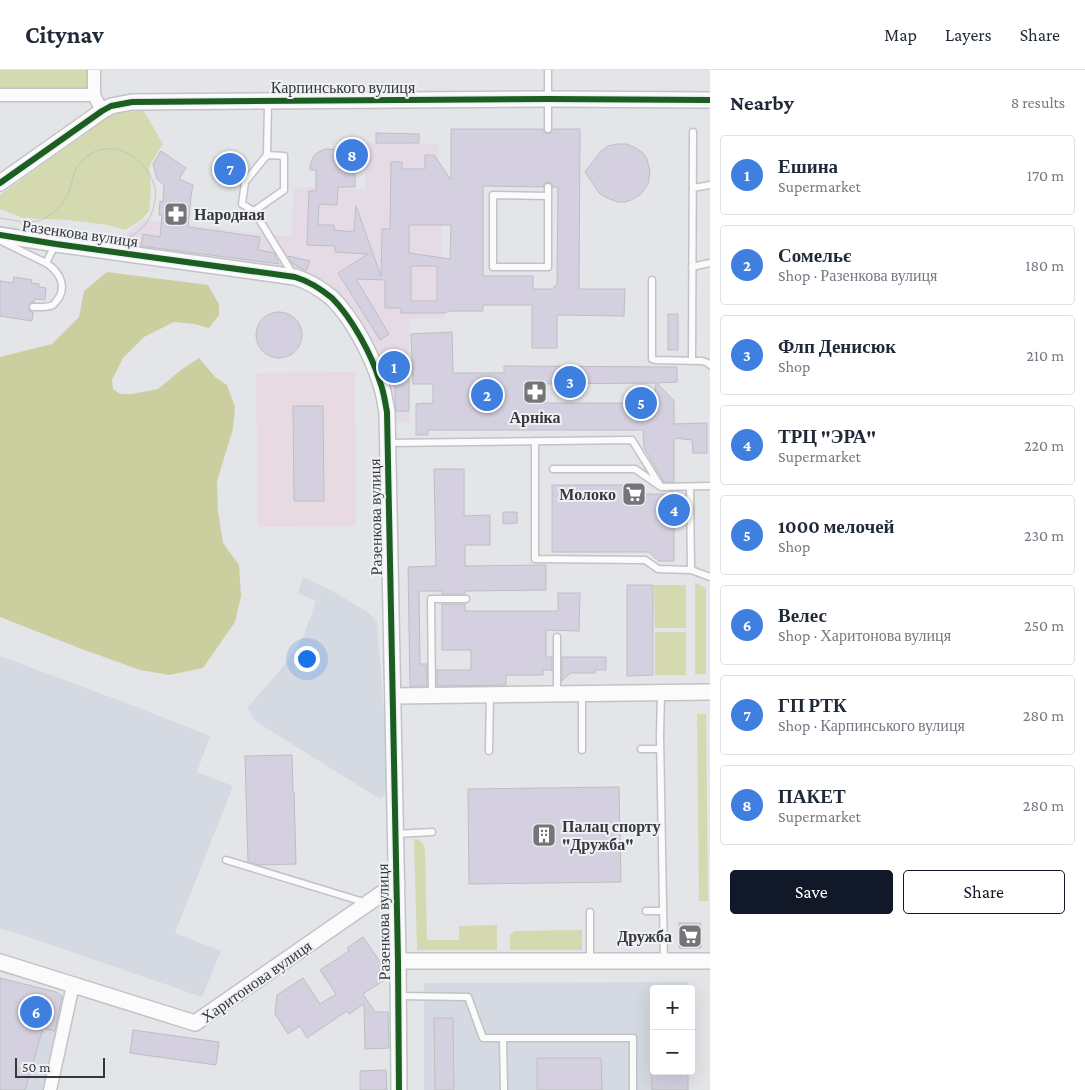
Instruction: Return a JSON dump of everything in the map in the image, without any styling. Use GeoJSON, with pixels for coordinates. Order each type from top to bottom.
{"type":"FeatureCollection","features":[{"type":"Feature","properties":{"kind":"street"},"geometry":{"type":"LineString","coordinates":[[94,70],[94,95],[102,111]]}},
{"type":"Feature","properties":{"kind":"street"},"geometry":{"type":"LineString","coordinates":[[0,95],[94,95]]}},
{"type":"Feature","properties":{"kind":"street","name":"Карпинського вулиця"},"geometry":{"type":"LineString","coordinates":[[0,183],[102,111],[111,106],[132,102],[548,99],[710,100]]}},
{"type":"Feature","properties":{"kind":"street","name":"Разенкова вулиця"},"geometry":{"type":"LineString","coordinates":[[0,234],[56,244],[295,277],[306,281],[331,298],[354,327],[367,350],[381,382],[387,412],[397,883],[399,1090]]}},
{"type":"Feature","properties":{"kind":"street"},"geometry":{"type":"LineString","coordinates":[[393,696],[710,692]]}},
{"type":"Feature","properties":{"kind":"street","name":"Харитонова вулиця"},"geometry":{"type":"LineString","coordinates":[[0,962],[195,1023],[397,883]]}},
{"type":"Feature","properties":{"kind":"street"},"geometry":{"type":"LineString","coordinates":[[398,961],[710,961]]}},
{"type":"Feature","properties":{"kind":"street"},"geometry":{"type":"LineString","coordinates":[[50,1090],[73,985]]}},
{"type":"Feature","properties":{"kind":"lane"},"geometry":{"type":"LineString","coordinates":[[548,70],[548,129]]}},
{"type":"Feature","properties":{"kind":"lane"},"geometry":{"type":"LineString","coordinates":[[268,102],[267,154],[245,182],[242,204],[254,211],[295,277]]}},
{"type":"Feature","properties":{"kind":"lane"},"geometry":{"type":"LineString","coordinates":[[692,361],[693,132]]}},
{"type":"Feature","properties":{"kind":"lane"},"geometry":{"type":"LineString","coordinates":[[254,211],[284,190],[284,156],[267,154]]}},
{"type":"Feature","properties":{"kind":"lane"},"geometry":{"type":"LineString","coordinates":[[693,188],[710,185]]}},
{"type":"Feature","properties":{"kind":"lane"},"geometry":{"type":"LineString","coordinates":[[548,187],[548,196],[548,267],[493,267],[493,195],[548,196]]}},
{"type":"Feature","properties":{"kind":"lane"},"geometry":{"type":"LineString","coordinates":[[0,240],[46,263],[59,275],[62,285],[57,301],[47,307],[33,307]]}},
{"type":"Feature","properties":{"kind":"lane"},"geometry":{"type":"LineString","coordinates":[[46,263],[56,244]]}},
{"type":"Feature","properties":{"kind":"lane"},"geometry":{"type":"LineString","coordinates":[[692,268],[710,263]]}},
{"type":"Feature","properties":{"kind":"lane"},"geometry":{"type":"LineString","coordinates":[[652,280],[652,359],[702,361],[710,365]]}},
{"type":"Feature","properties":{"kind":"lane"},"geometry":{"type":"LineString","coordinates":[[388,443],[632,440],[661,486]]}},
{"type":"Feature","properties":{"kind":"lane"},"geometry":{"type":"LineString","coordinates":[[535,441],[535,559],[645,560],[658,569],[691,570],[710,577]]}},
{"type":"Feature","properties":{"kind":"lane"},"geometry":{"type":"LineString","coordinates":[[553,469],[635,469],[661,486],[710,486]]}},
{"type":"Feature","properties":{"kind":"lane"},"geometry":{"type":"LineString","coordinates":[[690,487],[691,570]]}},
{"type":"Feature","properties":{"kind":"lane"},"geometry":{"type":"LineString","coordinates":[[432,696],[431,599],[466,599]]}},
{"type":"Feature","properties":{"kind":"lane"},"geometry":{"type":"LineString","coordinates":[[557,637],[557,694]]}},
{"type":"Feature","properties":{"kind":"lane"},"geometry":{"type":"LineString","coordinates":[[661,692],[660,749],[664,961]]}},
{"type":"Feature","properties":{"kind":"lane"},"geometry":{"type":"LineString","coordinates":[[582,694],[582,750]]}},
{"type":"Feature","properties":{"kind":"lane"},"geometry":{"type":"LineString","coordinates":[[489,751],[490,695]]}},
{"type":"Feature","properties":{"kind":"lane"},"geometry":{"type":"LineString","coordinates":[[641,749],[660,749]]}},
{"type":"Feature","properties":{"kind":"lane"},"geometry":{"type":"LineString","coordinates":[[396,834],[432,832]]}},
{"type":"Feature","properties":{"kind":"lane"},"geometry":{"type":"LineString","coordinates":[[226,860],[368,903]]}},
{"type":"Feature","properties":{"kind":"lane"},"geometry":{"type":"LineString","coordinates":[[646,911],[663,911]]}},
{"type":"Feature","properties":{"kind":"lane"},"geometry":{"type":"LineString","coordinates":[[590,912],[590,961]]}},
{"type":"Feature","properties":{"kind":"lane"},"geometry":{"type":"LineString","coordinates":[[398,996],[468,997],[483,1038],[633,1038],[633,1090]]}},
{"type":"Feature","properties":{"kind":"lane"},"geometry":{"type":"LineString","coordinates":[[503,1038],[504,1090]]}},
{"type":"Feature","properties":{"kind":"shaded area"},"geometry":{"type":"Polygon","coordinates":[[[367,143],[438,144],[444,318],[409,319],[410,422],[381,422],[381,411],[372,372],[355,336],[322,293],[299,276],[123,249],[128,232],[145,220],[292,236],[293,187],[365,189],[367,143]]]}},
{"type":"Feature","properties":{"kind":"shaded area"},"geometry":{"type":"Polygon","coordinates":[[[355,372],[356,526],[258,527],[256,373],[355,372]]]}},
{"type":"Feature","properties":{"kind":"shaded area"},"geometry":{"type":"Polygon","coordinates":[[[303,577],[331,590],[369,613],[377,622],[389,781],[384,795],[380,799],[255,721],[247,708],[286,663],[304,635],[316,601],[298,593],[303,577]]]}},
{"type":"Feature","properties":{"kind":"shaded area"},"geometry":{"type":"Polygon","coordinates":[[[0,656],[210,736],[197,772],[233,786],[175,933],[221,951],[202,997],[14,932],[0,929],[0,656]]]}},
{"type":"Feature","properties":{"kind":"shaded area"},"geometry":{"type":"Polygon","coordinates":[[[688,982],[688,985],[650,985],[650,1075],[661,1075],[688,1090],[424,1090],[424,983],[688,982]]]}},
{"type":"Feature","properties":{"kind":"shaded area"},"geometry":{"type":"Polygon","coordinates":[[[0,1017],[55,1031],[43,1090],[0,1090],[0,1017]]]}},
{"type":"Feature","properties":{"kind":"green space"},"geometry":{"type":"Polygon","coordinates":[[[0,70],[91,70],[89,89],[0,90],[0,70]]]}},
{"type":"Feature","properties":{"kind":"green space"},"geometry":{"type":"Polygon","coordinates":[[[143,110],[163,144],[149,166],[151,191],[149,211],[141,220],[125,230],[108,225],[67,220],[23,218],[0,209],[0,195],[101,120],[121,113],[143,110]]]}},
{"type":"Feature","properties":{"kind":"green space"},"geometry":{"type":"Polygon","coordinates":[[[107,272],[208,285],[219,304],[219,315],[209,328],[195,324],[174,322],[144,337],[123,358],[112,380],[113,389],[120,394],[132,394],[158,389],[199,358],[215,377],[227,385],[235,407],[233,429],[217,481],[218,511],[223,543],[239,565],[241,596],[235,622],[203,668],[169,675],[140,670],[0,617],[0,357],[52,344],[79,317],[84,291],[107,272]]]}},
{"type":"Feature","properties":{"kind":"green space"},"geometry":{"type":"Polygon","coordinates":[[[695,583],[706,588],[706,674],[695,674],[695,583]]]}},
{"type":"Feature","properties":{"kind":"green space"},"geometry":{"type":"Polygon","coordinates":[[[654,585],[686,585],[686,628],[655,628],[654,585]]]}},
{"type":"Feature","properties":{"kind":"green space"},"geometry":{"type":"Polygon","coordinates":[[[655,632],[686,632],[686,675],[655,675],[655,632]]]}},
{"type":"Feature","properties":{"kind":"green space"},"geometry":{"type":"Polygon","coordinates":[[[697,714],[706,714],[708,901],[699,901],[697,714]]]}},
{"type":"Feature","properties":{"kind":"green space"},"geometry":{"type":"Polygon","coordinates":[[[414,839],[421,841],[425,848],[427,940],[459,940],[459,926],[497,925],[497,950],[417,950],[414,839]]]}},
{"type":"Feature","properties":{"kind":"green space"},"geometry":{"type":"Polygon","coordinates":[[[582,930],[582,950],[510,950],[510,935],[514,931],[582,930]]]}},
{"type":"Feature","properties":{"kind":"building"},"geometry":{"type":"Polygon","coordinates":[[[451,129],[543,129],[548,134],[553,129],[580,129],[579,289],[625,289],[624,316],[557,315],[557,348],[532,348],[532,305],[483,305],[483,311],[401,313],[401,308],[385,308],[385,280],[356,279],[389,334],[380,340],[338,273],[368,254],[335,252],[335,246],[307,245],[309,191],[316,191],[316,170],[310,170],[311,162],[315,154],[325,149],[345,150],[354,158],[355,187],[338,187],[337,205],[319,204],[318,225],[334,225],[334,230],[354,232],[356,206],[381,276],[382,229],[390,229],[391,162],[402,162],[402,169],[425,169],[425,155],[434,155],[451,180],[451,129]],[[548,182],[543,187],[483,186],[483,276],[533,276],[533,289],[552,289],[557,284],[558,187],[553,187],[548,182]],[[409,225],[409,253],[450,259],[451,225],[409,225]],[[411,266],[411,301],[437,301],[437,266],[411,266]]]}},
{"type":"Feature","properties":{"kind":"building"},"geometry":{"type":"Polygon","coordinates":[[[376,133],[419,134],[419,143],[376,143],[376,133]]]}},
{"type":"Feature","properties":{"kind":"building"},"geometry":{"type":"Polygon","coordinates":[[[626,144],[642,152],[647,159],[650,171],[648,184],[641,194],[625,202],[618,202],[599,193],[585,172],[601,151],[608,146],[626,144]]]}},
{"type":"Feature","properties":{"kind":"building"},"geometry":{"type":"Polygon","coordinates":[[[161,151],[186,168],[179,179],[193,185],[188,227],[260,237],[258,250],[274,253],[279,264],[141,246],[143,234],[160,237],[162,215],[159,215],[160,201],[163,202],[164,185],[157,179],[153,164],[161,151]]]}},
{"type":"Feature","properties":{"kind":"building"},"geometry":{"type":"Polygon","coordinates":[[[232,158],[237,158],[241,163],[240,171],[231,178],[223,178],[219,173],[221,166],[232,158]]]}},
{"type":"Feature","properties":{"kind":"building"},"geometry":{"type":"Polygon","coordinates":[[[288,256],[310,261],[306,271],[293,264],[288,256]]]}},
{"type":"Feature","properties":{"kind":"building"},"geometry":{"type":"Polygon","coordinates":[[[14,277],[32,280],[31,283],[39,284],[39,287],[46,288],[45,300],[35,299],[29,305],[29,310],[33,312],[32,321],[0,316],[0,281],[13,283],[14,277]]]}},
{"type":"Feature","properties":{"kind":"building"},"geometry":{"type":"Polygon","coordinates":[[[279,312],[292,316],[298,322],[302,335],[298,348],[292,354],[279,358],[266,354],[260,348],[256,335],[260,322],[266,316],[279,312]]]}},
{"type":"Feature","properties":{"kind":"building"},"geometry":{"type":"Polygon","coordinates":[[[668,314],[678,314],[678,350],[668,350],[668,314]]]}},
{"type":"Feature","properties":{"kind":"building"},"geometry":{"type":"Polygon","coordinates":[[[452,332],[453,373],[504,373],[504,366],[677,367],[677,382],[657,383],[674,401],[674,424],[707,423],[707,453],[693,453],[692,440],[674,438],[674,482],[664,482],[644,448],[643,430],[428,430],[428,435],[416,435],[416,404],[433,403],[433,384],[413,384],[411,334],[452,332]],[[656,383],[538,384],[538,389],[526,403],[654,403],[656,383]]]}},
{"type":"Feature","properties":{"kind":"building"},"geometry":{"type":"Polygon","coordinates":[[[398,356],[409,380],[409,411],[396,411],[395,383],[391,384],[384,364],[398,356]]]}},
{"type":"Feature","properties":{"kind":"building"},"geometry":{"type":"Polygon","coordinates":[[[293,406],[323,406],[324,501],[294,501],[293,406]]]}},
{"type":"Feature","properties":{"kind":"building"},"geometry":{"type":"Polygon","coordinates":[[[434,469],[464,469],[464,516],[490,515],[490,545],[465,545],[465,566],[546,565],[546,590],[465,591],[465,594],[419,591],[420,664],[427,664],[427,686],[410,686],[408,567],[436,566],[434,469]]]}},
{"type":"Feature","properties":{"kind":"building"},"geometry":{"type":"Polygon","coordinates":[[[552,485],[625,485],[625,494],[672,494],[670,492],[674,492],[674,561],[658,561],[649,552],[552,552],[552,485]]]}},
{"type":"Feature","properties":{"kind":"building"},"geometry":{"type":"Polygon","coordinates":[[[503,512],[517,512],[517,523],[503,524],[503,512]]]}},
{"type":"Feature","properties":{"kind":"building"},"geometry":{"type":"Polygon","coordinates":[[[627,585],[653,585],[653,675],[627,676],[627,585]]]}},
{"type":"Feature","properties":{"kind":"building"},"geometry":{"type":"Polygon","coordinates":[[[558,593],[580,593],[579,631],[546,630],[546,657],[552,657],[552,670],[543,670],[543,675],[506,675],[506,685],[437,686],[437,670],[471,670],[471,650],[442,650],[442,604],[465,604],[465,611],[558,611],[558,593]]]}},
{"type":"Feature","properties":{"kind":"building"},"geometry":{"type":"Polygon","coordinates":[[[562,657],[606,657],[606,670],[595,670],[595,673],[570,673],[562,681],[562,657]]]}},
{"type":"Feature","properties":{"kind":"building"},"geometry":{"type":"Polygon","coordinates":[[[292,755],[296,864],[259,865],[248,862],[245,756],[292,755]]]}},
{"type":"Feature","properties":{"kind":"building","name":"Палац спорту \"Дружба\""},"geometry":{"type":"Polygon","coordinates":[[[619,787],[621,882],[469,884],[468,789],[619,787]]]}},
{"type":"Feature","properties":{"kind":"building","name":"Дружба"},"geometry":{"type":"Polygon","coordinates":[[[679,923],[701,923],[701,948],[679,948],[679,923]]]}},
{"type":"Feature","properties":{"kind":"building"},"geometry":{"type":"Polygon","coordinates":[[[363,937],[389,975],[389,977],[363,994],[375,1012],[388,1012],[389,1048],[365,1049],[364,1004],[349,1014],[347,1011],[307,1038],[300,1026],[288,1034],[275,1014],[277,995],[303,978],[320,1004],[336,994],[320,970],[349,951],[347,948],[363,937]]]}},
{"type":"Feature","properties":{"kind":"building"},"geometry":{"type":"Polygon","coordinates":[[[0,978],[56,992],[62,996],[55,1031],[43,1028],[25,1090],[0,1090],[0,978]]]}},
{"type":"Feature","properties":{"kind":"building"},"geometry":{"type":"Polygon","coordinates":[[[434,1018],[453,1018],[454,1090],[435,1090],[434,1018]]]}},
{"type":"Feature","properties":{"kind":"building"},"geometry":{"type":"Polygon","coordinates":[[[133,1030],[219,1042],[216,1065],[130,1053],[133,1030]]]}},
{"type":"Feature","properties":{"kind":"building"},"geometry":{"type":"Polygon","coordinates":[[[537,1058],[601,1058],[602,1090],[537,1090],[537,1058]]]}},
{"type":"Feature","properties":{"kind":"building"},"geometry":{"type":"Polygon","coordinates":[[[386,1070],[387,1090],[360,1090],[360,1071],[386,1070]]]}},
{"type":"Feature","properties":{"kind":"building"},"geometry":{"type":"Polygon","coordinates":[[[652,1075],[688,1075],[688,1090],[652,1090],[652,1075]]]}},
{"type":"Feature","properties":{"kind":"tram line"},"geometry":{"type":"LineString","coordinates":[[0,218],[34,222],[48,216],[64,201],[78,166],[89,155],[103,149],[117,149],[131,155],[143,166],[154,183],[154,206],[147,221],[136,233],[120,240],[95,240],[0,227]]}},
{"type":"Feature","properties":{"kind":"cycle path"},"geometry":{"type":"LineString","coordinates":[[0,183],[102,111],[111,106],[132,102],[548,99],[710,100]]}},
{"type":"Feature","properties":{"kind":"cycle path"},"geometry":{"type":"LineString","coordinates":[[0,235],[295,277],[323,291],[332,298],[354,326],[372,360],[387,412],[399,1090]]}},
{"type":"Feature","properties":{"kind":"place","name":"ПАКЕТ"},"geometry":{"type":"Point","coordinates":[352,155]}},
{"type":"Feature","properties":{"kind":"place","name":"ГП РТК"},"geometry":{"type":"Point","coordinates":[230,169]}},
{"type":"Feature","properties":{"kind":"place","name":"Народная"},"geometry":{"type":"Point","coordinates":[176,214]}},
{"type":"Feature","properties":{"kind":"place","name":"Ешина"},"geometry":{"type":"Point","coordinates":[394,367]}},
{"type":"Feature","properties":{"kind":"place","name":"Флп Денисюк"},"geometry":{"type":"Point","coordinates":[570,382]}},
{"type":"Feature","properties":{"kind":"place","name":"Арніка"},"geometry":{"type":"Point","coordinates":[535,392]}},
{"type":"Feature","properties":{"kind":"place","name":"Сомельє"},"geometry":{"type":"Point","coordinates":[487,395]}},
{"type":"Feature","properties":{"kind":"place","name":"1000 мелочей"},"geometry":{"type":"Point","coordinates":[641,403]}},
{"type":"Feature","properties":{"kind":"place","name":"Молоко"},"geometry":{"type":"Point","coordinates":[634,494]}},
{"type":"Feature","properties":{"kind":"place","name":"ТРЦ \"ЭРА\""},"geometry":{"type":"Point","coordinates":[674,510]}},
{"type":"Feature","properties":{"kind":"place","name":"Палац спорту \"Дружба\""},"geometry":{"type":"Point","coordinates":[544,835]}},
{"type":"Feature","properties":{"kind":"place","name":"Дружба"},"geometry":{"type":"Point","coordinates":[690,936]}},
{"type":"Feature","properties":{"kind":"place","name":"Велес"},"geometry":{"type":"Point","coordinates":[36,1012]}}]}
